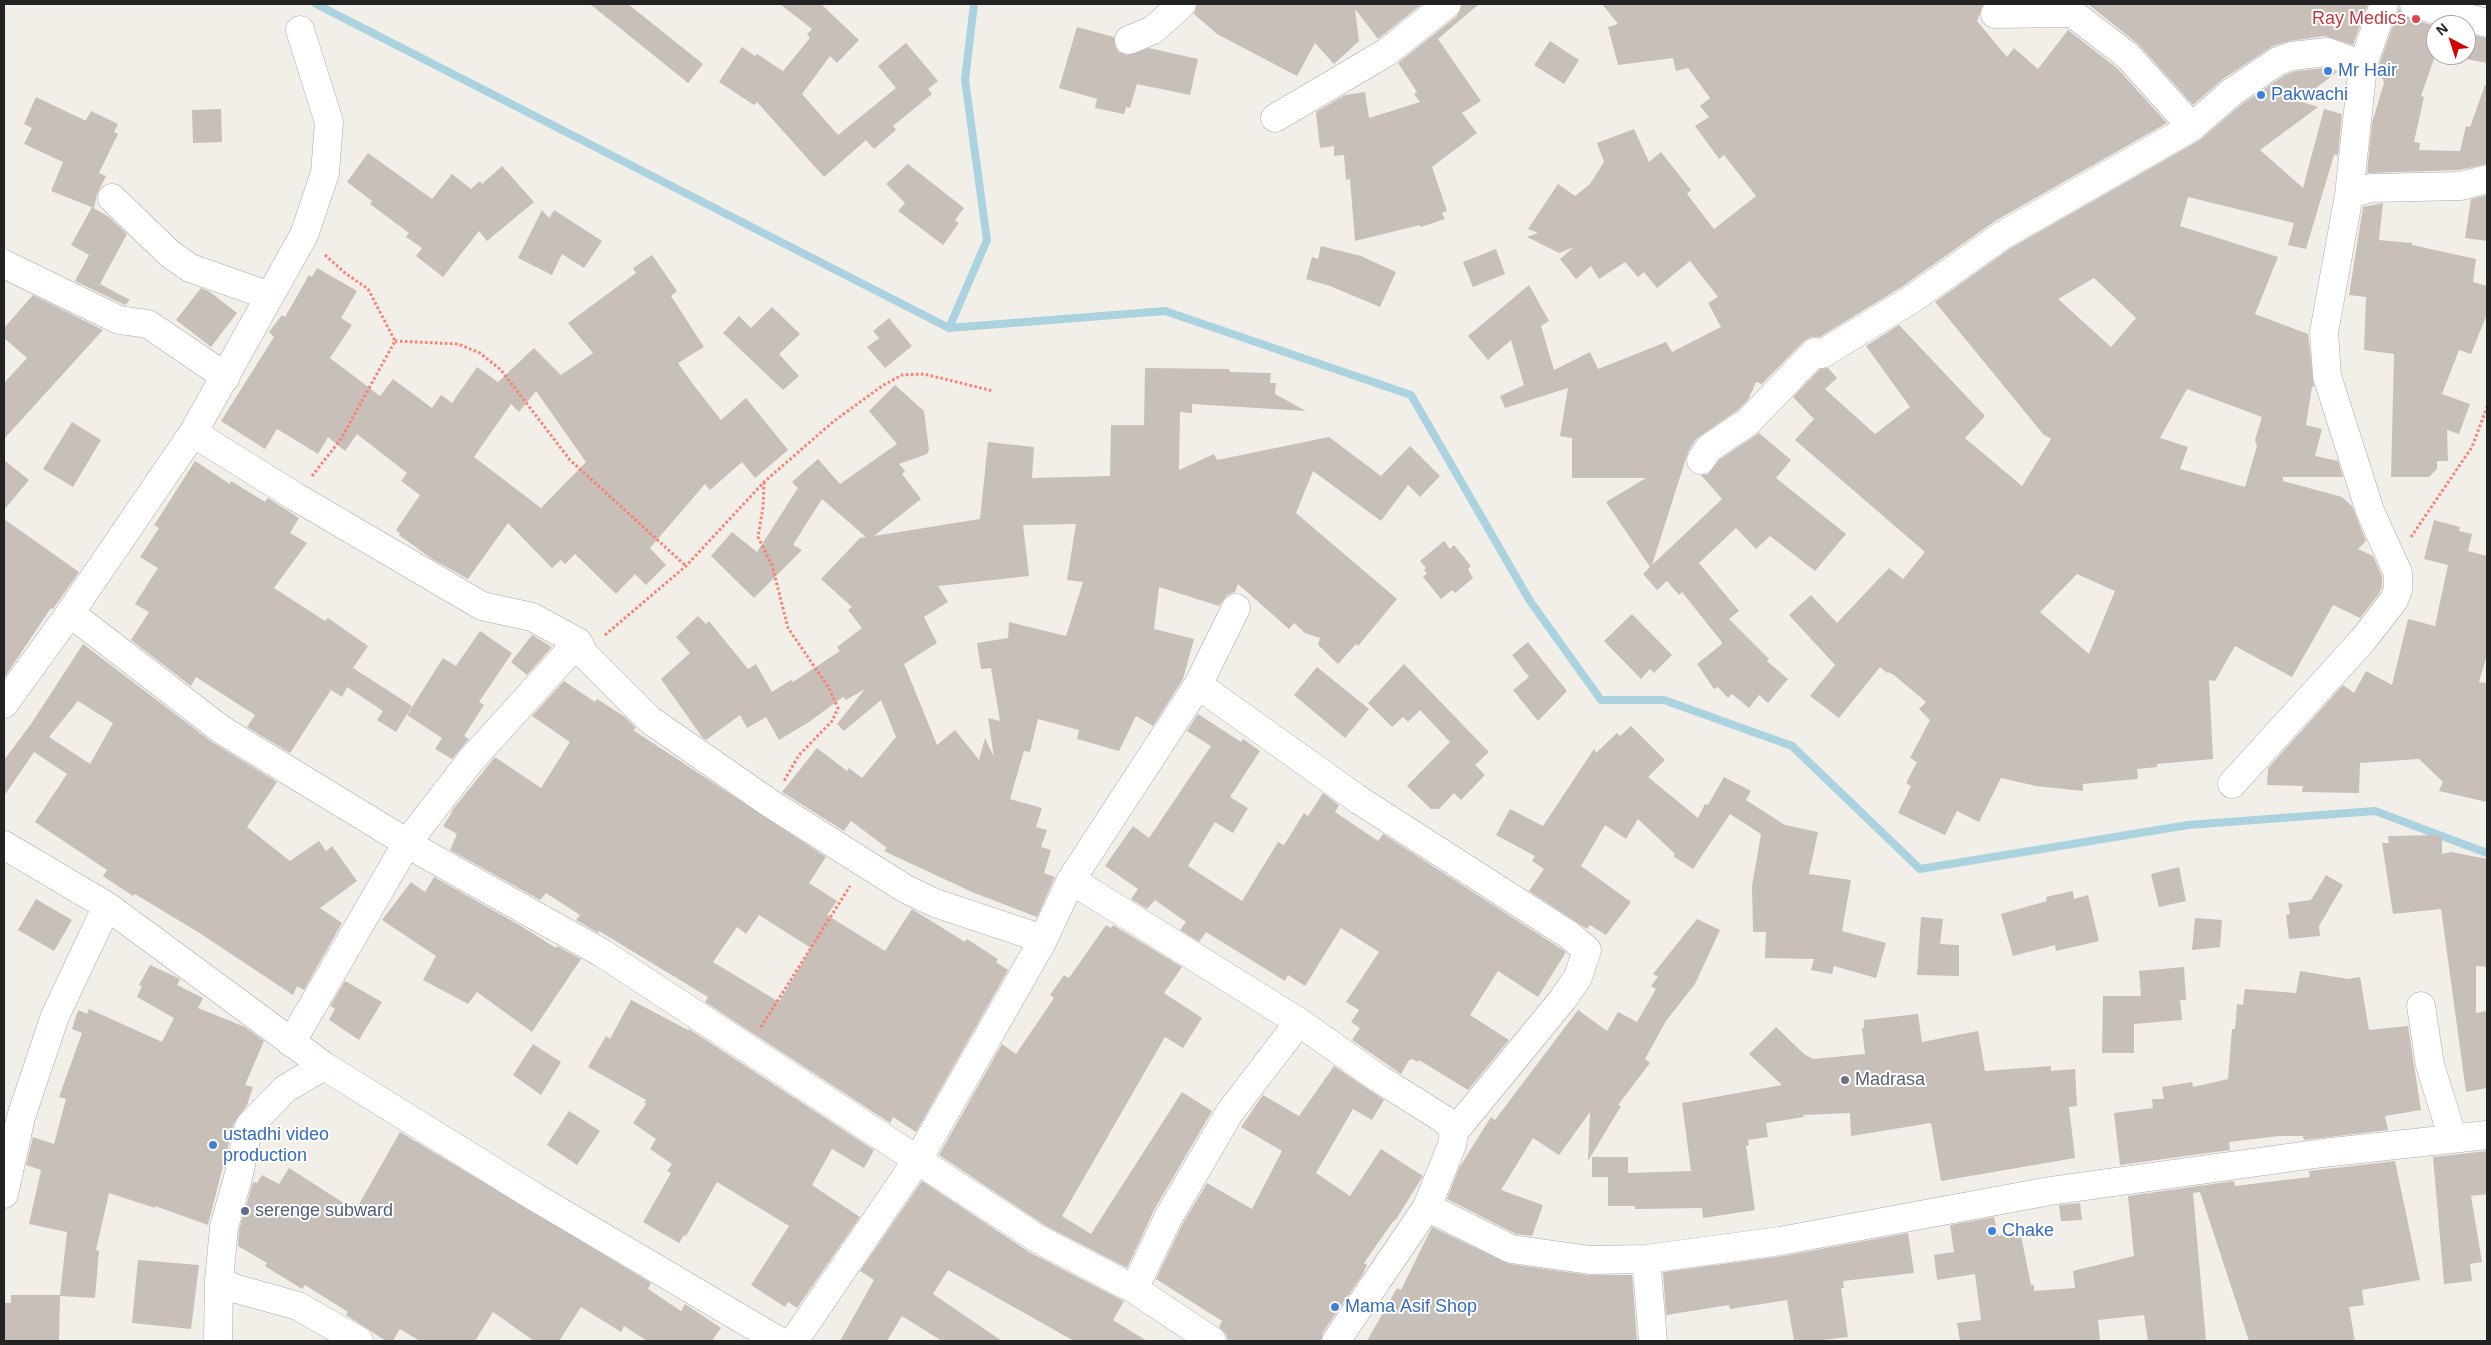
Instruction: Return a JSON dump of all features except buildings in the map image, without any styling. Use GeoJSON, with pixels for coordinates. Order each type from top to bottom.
{"type":"FeatureCollection","features":[{"type":"Feature","properties":{"kind":"street"},"geometry":{"type":"LineString","coordinates":[[1129,40],[1153,30],[1182,4]]}},
{"type":"Feature","properties":{"kind":"street"},"geometry":{"type":"LineString","coordinates":[[1274,118],[1387,52],[1447,4]]}},
{"type":"Feature","properties":{"kind":"street"},"geometry":{"type":"LineString","coordinates":[[2232,784],[2363,640],[2394,600],[2398,580],[2370,511],[2327,376],[2324,332],[2348,195],[2363,64],[2384,4]]}},
{"type":"Feature","properties":{"kind":"street"},"geometry":{"type":"LineString","coordinates":[[2414,4],[2487,23]]}},
{"type":"Feature","properties":{"kind":"street"},"geometry":{"type":"LineString","coordinates":[[1995,14],[2072,13],[2128,56],[2192,128]]}},
{"type":"Feature","properties":{"kind":"street"},"geometry":{"type":"LineString","coordinates":[[4,704],[70,614],[193,433],[304,235],[325,173],[328,122],[300,30]]}},
{"type":"Feature","properties":{"kind":"street"},"geometry":{"type":"LineString","coordinates":[[1701,460],[1709,448],[1748,422],[1815,352],[1822,354],[1912,299],[2003,235],[2192,128],[2232,92],[2278,61],[2292,56],[2326,52],[2363,64]]}},
{"type":"Feature","properties":{"kind":"street"},"geometry":{"type":"LineString","coordinates":[[2348,195],[2371,188],[2461,186],[2487,179]]}},
{"type":"Feature","properties":{"kind":"street"},"geometry":{"type":"LineString","coordinates":[[112,198],[170,254],[190,268],[270,296]]}},
{"type":"Feature","properties":{"kind":"street"},"geometry":{"type":"LineString","coordinates":[[4,264],[119,320],[148,324],[226,377]]}},
{"type":"Feature","properties":{"kind":"street"},"geometry":{"type":"LineString","coordinates":[[193,433],[296,497],[482,606],[532,617],[581,648],[650,720],[771,804],[904,888],[935,903],[1028,934],[1042,942]]}},
{"type":"Feature","properties":{"kind":"street"},"geometry":{"type":"LineString","coordinates":[[794,1341],[917,1162],[1042,942],[1071,880],[1198,685],[1236,608]]}},
{"type":"Feature","properties":{"kind":"street"},"geometry":{"type":"LineString","coordinates":[[70,614],[222,730],[407,843],[602,953],[1038,1240],[1134,1289],[1212,1341]]}},
{"type":"Feature","properties":{"kind":"street"},"geometry":{"type":"LineString","coordinates":[[291,1043],[407,843],[471,760],[581,648]]}},
{"type":"Feature","properties":{"kind":"street"},"geometry":{"type":"LineString","coordinates":[[1198,685],[1359,800],[1569,934],[1587,950],[1578,977],[1563,999],[1454,1132],[1452,1145],[1427,1207],[1336,1341]]}},
{"type":"Feature","properties":{"kind":"street"},"geometry":{"type":"LineString","coordinates":[[4,845],[108,906],[324,1066],[535,1197],[779,1341]]}},
{"type":"Feature","properties":{"kind":"street"},"geometry":{"type":"LineString","coordinates":[[1071,880],[1300,1022],[1378,1078],[1445,1120],[1454,1132]]}},
{"type":"Feature","properties":{"kind":"street"},"geometry":{"type":"LineString","coordinates":[[4,1194],[21,1117],[55,1016],[108,906]]}},
{"type":"Feature","properties":{"kind":"street"},"geometry":{"type":"LineString","coordinates":[[2421,1006],[2430,1065],[2452,1140]]}},
{"type":"Feature","properties":{"kind":"street"},"geometry":{"type":"LineString","coordinates":[[1134,1289],[1168,1218],[1230,1112],[1300,1022]]}},
{"type":"Feature","properties":{"kind":"street"},"geometry":{"type":"LineString","coordinates":[[218,1341],[219,1281],[224,1227],[239,1174],[248,1126],[285,1090],[324,1066]]}},
{"type":"Feature","properties":{"kind":"street"},"geometry":{"type":"LineString","coordinates":[[1427,1207],[1511,1249],[1590,1260],[1646,1259],[1780,1241],[2050,1191],[2323,1153],[2487,1135]]}},
{"type":"Feature","properties":{"kind":"street"},"geometry":{"type":"LineString","coordinates":[[1646,1259],[1653,1341]]}},
{"type":"Feature","properties":{"kind":"street"},"geometry":{"type":"LineString","coordinates":[[219,1281],[237,1289],[298,1306],[359,1341]]}},
{"type":"Feature","properties":{"kind":"path"},"geometry":{"type":"LineString","coordinates":[[304,235],[345,273],[368,289],[395,341]]}},
{"type":"Feature","properties":{"kind":"path"},"geometry":{"type":"LineString","coordinates":[[296,497],[341,439],[395,341]]}},
{"type":"Feature","properties":{"kind":"path"},"geometry":{"type":"LineString","coordinates":[[395,341],[458,344],[480,353],[501,370],[570,460],[686,566]]}},
{"type":"Feature","properties":{"kind":"path"},"geometry":{"type":"LineString","coordinates":[[581,648],[686,566],[764,482],[834,421],[882,386],[902,375],[924,374],[993,391]]}},
{"type":"Feature","properties":{"kind":"path"},"geometry":{"type":"LineString","coordinates":[[2393,564],[2472,447],[2487,407]]}},
{"type":"Feature","properties":{"kind":"path"},"geometry":{"type":"LineString","coordinates":[[764,482],[763,507],[758,537],[772,565],[788,628],[829,688],[838,708],[832,721],[799,755],[771,804]]}},
{"type":"Feature","properties":{"kind":"path"},"geometry":{"type":"LineString","coordinates":[[748,1048],[840,898],[866,864]]}},
{"type":"Feature","properties":{"kind":"waterway"},"geometry":{"type":"LineString","coordinates":[[316,4],[949,328],[1165,311],[1411,395],[1530,601],[1601,700],[1664,700],[1792,746],[1920,869],[2188,825],[2375,811],[2487,853]]}},
{"type":"Feature","properties":{"kind":"waterway"},"geometry":{"type":"LineString","coordinates":[[949,328],[987,240],[965,80],[974,4]]}},
{"type":"Feature","properties":{"kind":"place","name":"Ray Medics"},"geometry":{"type":"Point","coordinates":[2416,19]}},
{"type":"Feature","properties":{"kind":"place","name":"Mr Hair"},"geometry":{"type":"Point","coordinates":[2328,71]}},
{"type":"Feature","properties":{"kind":"place","name":"Pakwachi"},"geometry":{"type":"Point","coordinates":[2261,95]}},
{"type":"Feature","properties":{"kind":"place","name":"Madrasa"},"geometry":{"type":"Point","coordinates":[1845,1080]}},
{"type":"Feature","properties":{"kind":"place","name":"ustadhi video production"},"geometry":{"type":"Point","coordinates":[213,1145]}},
{"type":"Feature","properties":{"kind":"place","name":"serenge subward"},"geometry":{"type":"Point","coordinates":[245,1211]}},
{"type":"Feature","properties":{"kind":"place","name":"Chake"},"geometry":{"type":"Point","coordinates":[1992,1231]}},
{"type":"Feature","properties":{"kind":"place","name":"Mama Asif Shop"},"geometry":{"type":"Point","coordinates":[1335,1307]}}]}
